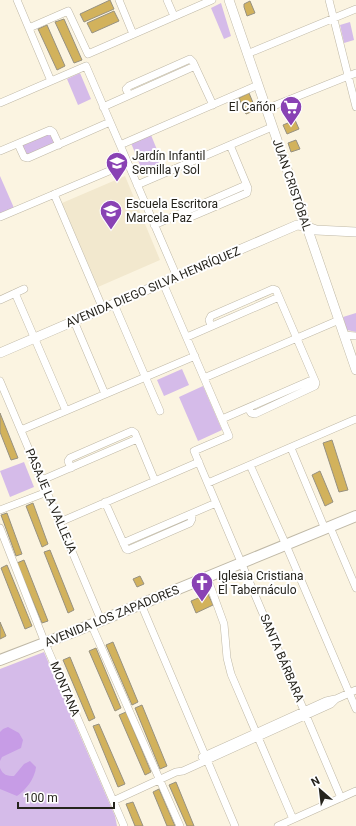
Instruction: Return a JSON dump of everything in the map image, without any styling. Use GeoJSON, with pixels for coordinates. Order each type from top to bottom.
{"type":"FeatureCollection","features":[{"type":"Feature","properties":{"kind":"main road","name":"AVENIDA LOS ZAPADORES"},"geometry":{"type":"LineString","coordinates":[[0,659],[45,643],[356,516]]}},
{"type":"Feature","properties":{"kind":"street"},"geometry":{"type":"LineString","coordinates":[[17,0],[51,81]]}},
{"type":"Feature","properties":{"kind":"street"},"geometry":{"type":"LineString","coordinates":[[119,0],[133,34]]}},
{"type":"Feature","properties":{"kind":"street"},"geometry":{"type":"LineString","coordinates":[[168,0],[174,16]]}},
{"type":"Feature","properties":{"kind":"street"},"geometry":{"type":"LineString","coordinates":[[29,28],[68,11],[88,54],[212,0]]}},
{"type":"Feature","properties":{"kind":"street","name":"JUAN CRISTÓBAL"},"geometry":{"type":"LineString","coordinates":[[229,0],[356,370]]}},
{"type":"Feature","properties":{"kind":"street"},"geometry":{"type":"LineString","coordinates":[[328,0],[356,107]]}},
{"type":"Feature","properties":{"kind":"street"},"geometry":{"type":"LineString","coordinates":[[247,54],[356,9]]}},
{"type":"Feature","properties":{"kind":"street"},"geometry":{"type":"LineString","coordinates":[[0,103],[86,66],[177,277]]}},
{"type":"Feature","properties":{"kind":"street"},"geometry":{"type":"LineString","coordinates":[[103,106],[195,66],[213,105]]}},
{"type":"Feature","properties":{"kind":"street"},"geometry":{"type":"LineString","coordinates":[[266,109],[356,73]]}},
{"type":"Feature","properties":{"kind":"street"},"geometry":{"type":"LineString","coordinates":[[120,146],[258,85]]}},
{"type":"Feature","properties":{"kind":"street"},"geometry":{"type":"LineString","coordinates":[[18,144],[27,158],[110,122]]}},
{"type":"Feature","properties":{"kind":"street"},"geometry":{"type":"LineString","coordinates":[[138,185],[272,127]]}},
{"type":"Feature","properties":{"kind":"street"},"geometry":{"type":"LineString","coordinates":[[0,151],[50,130],[53,132],[59,145]]}},
{"type":"Feature","properties":{"kind":"street"},"geometry":{"type":"LineString","coordinates":[[154,225],[180,214],[182,218],[186,219],[239,197],[248,191],[230,145]]}},
{"type":"Feature","properties":{"kind":"street"},"geometry":{"type":"LineString","coordinates":[[0,217],[128,163]]}},
{"type":"Feature","properties":{"kind":"street"},"geometry":{"type":"LineString","coordinates":[[54,194],[104,309]]}},
{"type":"Feature","properties":{"kind":"street","name":"AVENIDA DIEGO SILVA HENRÍQUEZ"},"geometry":{"type":"LineString","coordinates":[[0,353],[297,225],[302,225],[316,230],[356,232]]}},
{"type":"Feature","properties":{"kind":"street"},"geometry":{"type":"LineString","coordinates":[[163,283],[222,419],[315,383],[275,289],[211,316],[209,320],[211,326]]}},
{"type":"Feature","properties":{"kind":"street"},"geometry":{"type":"LineString","coordinates":[[0,300],[24,289]]}},
{"type":"Feature","properties":{"kind":"street"},"geometry":{"type":"LineString","coordinates":[[15,293],[66,411]]}},
{"type":"Feature","properties":{"kind":"street"},"geometry":{"type":"LineString","coordinates":[[186,337],[279,297]]}},
{"type":"Feature","properties":{"kind":"street"},"geometry":{"type":"LineString","coordinates":[[114,304],[160,411]]}},
{"type":"Feature","properties":{"kind":"street"},"geometry":{"type":"LineString","coordinates":[[204,378],[339,320]]}},
{"type":"Feature","properties":{"kind":"street"},"geometry":{"type":"LineString","coordinates":[[74,321],[105,394]]}},
{"type":"Feature","properties":{"kind":"street"},"geometry":{"type":"LineString","coordinates":[[344,335],[356,336]]}},
{"type":"Feature","properties":{"kind":"street"},"geometry":{"type":"LineString","coordinates":[[21,430],[195,356]]}},
{"type":"Feature","properties":{"kind":"street","name":"PASAJE LA VALLEJA"},"geometry":{"type":"LineString","coordinates":[[0,381],[102,620]]}},
{"type":"Feature","properties":{"kind":"street","name":"SANTA BÁRBARA"},"geometry":{"type":"LineString","coordinates":[[222,419],[229,436],[194,451],[341,798]]}},
{"type":"Feature","properties":{"kind":"street"},"geometry":{"type":"LineString","coordinates":[[208,483],[356,419]]}},
{"type":"Feature","properties":{"kind":"street"},"geometry":{"type":"LineString","coordinates":[[42,480],[71,468],[68,461],[70,458],[131,431],[134,432],[137,438],[155,481]]}},
{"type":"Feature","properties":{"kind":"street"},"geometry":{"type":"LineString","coordinates":[[290,448],[356,588]]}},
{"type":"Feature","properties":{"kind":"street"},"geometry":{"type":"LineString","coordinates":[[60,522],[199,462]]}},
{"type":"Feature","properties":{"kind":"street"},"geometry":{"type":"LineString","coordinates":[[250,465],[353,692],[356,709]]}},
{"type":"Feature","properties":{"kind":"street"},"geometry":{"type":"LineString","coordinates":[[0,510],[47,492]]}},
{"type":"Feature","properties":{"kind":"street"},"geometry":{"type":"LineString","coordinates":[[105,502],[123,543],[128,550],[189,524],[192,521],[191,514],[216,503]]}},
{"type":"Feature","properties":{"kind":"street","name":"MONTANA"},"geometry":{"type":"LineString","coordinates":[[0,528],[45,643],[124,826]]}},
{"type":"Feature","properties":{"kind":"street"},"geometry":{"type":"LineString","coordinates":[[207,577],[224,624],[229,666],[293,819]]}},
{"type":"Feature","properties":{"kind":"street"},"geometry":{"type":"LineString","coordinates":[[141,604],[235,826]]}},
{"type":"Feature","properties":{"kind":"street"},"geometry":{"type":"LineString","coordinates":[[91,624],[180,826]]}},
{"type":"Feature","properties":{"kind":"street"},"geometry":{"type":"LineString","coordinates":[[113,801],[176,772],[183,772],[206,758],[305,713],[326,701],[336,699],[353,692]]}},
{"type":"Feature","properties":{"kind":"street"},"geometry":{"type":"LineString","coordinates":[[278,826],[356,791]]}},
{"type":"Feature","properties":{"kind":"shaded area"},"geometry":{"type":"Polygon","coordinates":[[[221,3],[231,36],[224,39],[211,8],[221,3]]]}},
{"type":"Feature","properties":{"kind":"shaded area"},"geometry":{"type":"Polygon","coordinates":[[[350,22],[354,40],[344,43],[340,25],[350,22]]]}},
{"type":"Feature","properties":{"kind":"shaded area"},"geometry":{"type":"Polygon","coordinates":[[[80,73],[91,99],[78,105],[67,79],[80,73]]]}},
{"type":"Feature","properties":{"kind":"shaded area"},"geometry":{"type":"Polygon","coordinates":[[[50,132],[55,143],[29,156],[26,154],[22,146],[23,144],[50,132]]]}},
{"type":"Feature","properties":{"kind":"shaded area"},"geometry":{"type":"Polygon","coordinates":[[[151,135],[164,167],[144,175],[131,143],[151,135]]]}},
{"type":"Feature","properties":{"kind":"shaded area"},"geometry":{"type":"Polygon","coordinates":[[[0,176],[14,208],[0,214],[0,176]]]}},
{"type":"Feature","properties":{"kind":"shaded area","name":"Escuela Escritora Marcela Paz"},"geometry":{"type":"Polygon","coordinates":[[[125,176],[160,260],[98,287],[62,203],[125,176]]]}},
{"type":"Feature","properties":{"kind":"shaded area"},"geometry":{"type":"Polygon","coordinates":[[[356,313],[356,332],[347,330],[343,317],[356,313]]]}},
{"type":"Feature","properties":{"kind":"shaded area"},"geometry":{"type":"Polygon","coordinates":[[[182,369],[189,385],[164,396],[157,380],[182,369]]]}},
{"type":"Feature","properties":{"kind":"shaded area"},"geometry":{"type":"Polygon","coordinates":[[[203,386],[222,430],[198,441],[179,397],[203,386]]]}},
{"type":"Feature","properties":{"kind":"shaded area"},"geometry":{"type":"Polygon","coordinates":[[[24,462],[34,487],[10,497],[0,471],[24,462]]]}},
{"type":"Feature","properties":{"kind":"shaded area"},"geometry":{"type":"Polygon","coordinates":[[[44,652],[115,816],[117,826],[0,826],[0,669],[44,652]]]}},
{"type":"Feature","properties":{"kind":"shaded area"},"geometry":{"type":"Polygon","coordinates":[[[8,727],[19,733],[23,740],[21,748],[2,757],[0,761],[0,732],[8,727]]]}},
{"type":"Feature","properties":{"kind":"shaded area"},"geometry":{"type":"Polygon","coordinates":[[[30,761],[36,767],[30,783],[24,790],[17,796],[0,789],[0,768],[6,775],[14,776],[24,764],[30,761]]]}},
{"type":"Feature","properties":{"kind":"building"},"geometry":{"type":"Polygon","coordinates":[[[110,0],[114,9],[84,22],[80,14],[110,0]]]}},
{"type":"Feature","properties":{"kind":"building"},"geometry":{"type":"Polygon","coordinates":[[[250,1],[255,13],[247,16],[244,4],[250,1]]]}},
{"type":"Feature","properties":{"kind":"building"},"geometry":{"type":"Polygon","coordinates":[[[114,11],[119,21],[92,33],[87,23],[114,11]]]}},
{"type":"Feature","properties":{"kind":"building"},"geometry":{"type":"Polygon","coordinates":[[[64,19],[82,60],[74,63],[55,22],[64,19]]]}},
{"type":"Feature","properties":{"kind":"building"},"geometry":{"type":"Polygon","coordinates":[[[47,25],[65,66],[57,70],[38,29],[47,25]]]}},
{"type":"Feature","properties":{"kind":"building"},"geometry":{"type":"Polygon","coordinates":[[[249,93],[256,110],[246,114],[239,98],[249,93]]]}},
{"type":"Feature","properties":{"kind":"building","name":"El Cañón"},"geometry":{"type":"Polygon","coordinates":[[[295,120],[299,129],[287,134],[283,125],[295,120]]]}},
{"type":"Feature","properties":{"kind":"building"},"geometry":{"type":"Polygon","coordinates":[[[296,140],[300,149],[291,152],[288,143],[296,140]]]}},
{"type":"Feature","properties":{"kind":"building"},"geometry":{"type":"Polygon","coordinates":[[[0,413],[18,458],[11,460],[0,432],[0,413]]]}},
{"type":"Feature","properties":{"kind":"building"},"geometry":{"type":"Polygon","coordinates":[[[332,440],[348,490],[339,492],[323,443],[332,440]]]}},
{"type":"Feature","properties":{"kind":"building"},"geometry":{"type":"Polygon","coordinates":[[[320,471],[333,502],[325,506],[312,475],[320,471]]]}},
{"type":"Feature","properties":{"kind":"building"},"geometry":{"type":"Polygon","coordinates":[[[33,503],[48,544],[42,547],[26,506],[33,503]]]}},
{"type":"Feature","properties":{"kind":"building"},"geometry":{"type":"Polygon","coordinates":[[[7,513],[22,554],[16,556],[1,515],[7,513]]]}},
{"type":"Feature","properties":{"kind":"building"},"geometry":{"type":"Polygon","coordinates":[[[50,550],[74,610],[68,613],[44,552],[50,550]]]}},
{"type":"Feature","properties":{"kind":"building"},"geometry":{"type":"Polygon","coordinates":[[[24,560],[48,621],[42,623],[17,563],[24,560]]]}},
{"type":"Feature","properties":{"kind":"building"},"geometry":{"type":"Polygon","coordinates":[[[7,565],[32,626],[25,629],[1,568],[7,565]]]}},
{"type":"Feature","properties":{"kind":"building"},"geometry":{"type":"Polygon","coordinates":[[[140,576],[144,584],[137,587],[133,579],[140,576]]]}},
{"type":"Feature","properties":{"kind":"building","name":"Iglesia Cristiana El Tabernáculo"},"geometry":{"type":"Polygon","coordinates":[[[208,594],[213,605],[196,613],[191,601],[208,594]]]}},
{"type":"Feature","properties":{"kind":"building"},"geometry":{"type":"Polygon","coordinates":[[[0,622],[6,636],[0,639],[0,622]]]}},
{"type":"Feature","properties":{"kind":"building"},"geometry":{"type":"Polygon","coordinates":[[[113,642],[138,702],[132,705],[106,645],[113,642]]]}},
{"type":"Feature","properties":{"kind":"building"},"geometry":{"type":"Polygon","coordinates":[[[96,648],[121,708],[115,711],[89,651],[96,648]]]}},
{"type":"Feature","properties":{"kind":"building"},"geometry":{"type":"Polygon","coordinates":[[[70,657],[95,718],[89,721],[63,660],[70,657]]]}},
{"type":"Feature","properties":{"kind":"building"},"geometry":{"type":"Polygon","coordinates":[[[142,705],[167,766],[160,769],[135,708],[142,705]]]}},
{"type":"Feature","properties":{"kind":"building"},"geometry":{"type":"Polygon","coordinates":[[[126,712],[151,772],[145,775],[119,715],[126,712]]]}},
{"type":"Feature","properties":{"kind":"building"},"geometry":{"type":"Polygon","coordinates":[[[99,724],[125,784],[118,787],[93,726],[99,724]]]}},
{"type":"Feature","properties":{"kind":"building"},"geometry":{"type":"Polygon","coordinates":[[[176,782],[194,826],[187,826],[169,785],[176,782]]]}},
{"type":"Feature","properties":{"kind":"building"},"geometry":{"type":"Polygon","coordinates":[[[159,789],[175,826],[167,826],[153,792],[159,789]]]}},
{"type":"Feature","properties":{"kind":"building"},"geometry":{"type":"Polygon","coordinates":[[[133,802],[143,826],[135,826],[126,804],[133,802]]]}},
{"type":"Feature","properties":{"kind":"place","name":"El Cañón"},"geometry":{"type":"Point","coordinates":[291,126]}},
{"type":"Feature","properties":{"kind":"place","name":"Jardín Infantil Semilla y Sol"},"geometry":{"type":"Point","coordinates":[117,182]}},
{"type":"Feature","properties":{"kind":"place","name":"Escuela Escritora Marcela Paz"},"geometry":{"type":"Point","coordinates":[111,230]}},
{"type":"Feature","properties":{"kind":"place","name":"Iglesia Cristiana El Tabernáculo"},"geometry":{"type":"Point","coordinates":[202,602]}}]}
